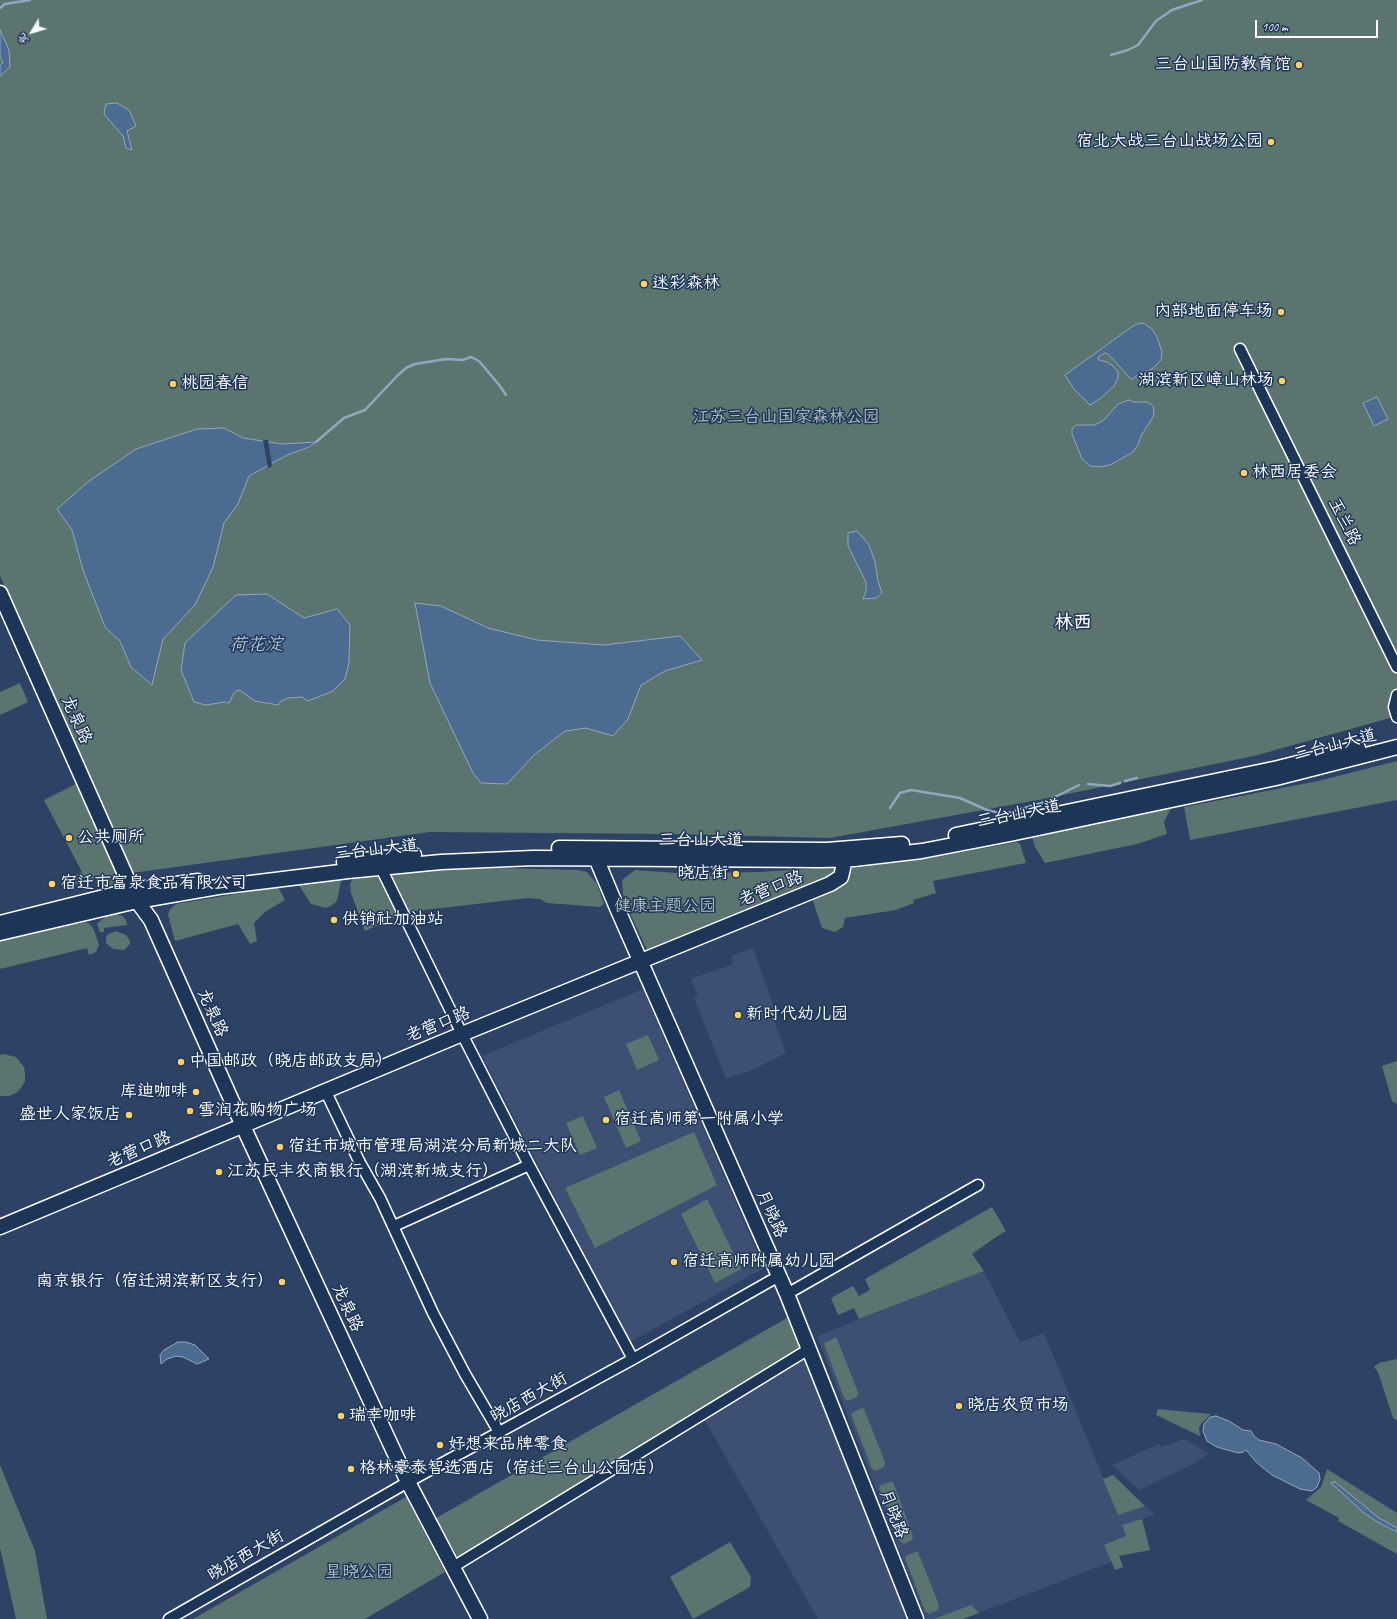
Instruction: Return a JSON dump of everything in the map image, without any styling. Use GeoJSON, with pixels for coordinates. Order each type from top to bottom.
{"type":"FeatureCollection","features":[{"type":"Feature","properties":{"kind":"street","name":"玉兰路"},"geometry":{"type":"LineString","coordinates":[[1240,349],[1397,667]]}},
{"type":"Feature","properties":{"kind":"street","name":"龙泉路"},"geometry":{"type":"LineString","coordinates":[[0,593],[135,895],[151,920],[408,1482],[480,1619]]}},
{"type":"Feature","properties":{"kind":"street"},"geometry":{"type":"LineString","coordinates":[[1397,695],[1394,707],[1397,717]]}},
{"type":"Feature","properties":{"kind":"street","name":"三台山大道"},"geometry":{"type":"LineString","coordinates":[[844,854],[924,842],[1278,768],[1397,738]]}},
{"type":"Feature","properties":{"kind":"street","name":"三台山大道"},"geometry":{"type":"LineString","coordinates":[[0,923],[135,895],[377,863],[505,849],[597,853],[827,850],[844,854],[922,851],[1276,778],[1397,748]]}},
{"type":"Feature","properties":{"kind":"street","name":"月晓路"},"geometry":{"type":"LineString","coordinates":[[597,853],[617,908],[787,1294],[916,1619]]}},
{"type":"Feature","properties":{"kind":"street","name":"老营口路"},"geometry":{"type":"LineString","coordinates":[[0,1227],[462,1034],[830,884],[841,877],[844,854]]}},
{"type":"Feature","properties":{"kind":"street"},"geometry":{"type":"LineString","coordinates":[[377,863],[529,1165],[633,1359]]}},
{"type":"Feature","properties":{"kind":"street","name":"三台山大道"},"geometry":{"type":"LineString","coordinates":[[0,933],[135,895]]}},
{"type":"Feature","properties":{"kind":"street"},"geometry":{"type":"LineString","coordinates":[[326,1092],[360,1163],[394,1226],[433,1313],[458,1361],[499,1432]]}},
{"type":"Feature","properties":{"kind":"street"},"geometry":{"type":"LineString","coordinates":[[394,1226],[529,1165]]}},
{"type":"Feature","properties":{"kind":"street"},"geometry":{"type":"LineString","coordinates":[[787,1294],[978,1185]]}},
{"type":"Feature","properties":{"kind":"street","name":"晓店西大街"},"geometry":{"type":"LineString","coordinates":[[169,1619],[408,1482],[633,1359],[779,1276]]}},
{"type":"Feature","properties":{"kind":"street"},"geometry":{"type":"LineString","coordinates":[[452,1567],[809,1349]]}},
{"type":"Feature","properties":{"kind":"shaded area","name":"新时代幼儿园"},"geometry":{"type":"Polygon","coordinates":[[[753,948],[776,1013],[773,1018],[786,1053],[750,1071],[726,1079],[694,998],[698,996],[691,979],[733,964],[731,956],[753,948]]]}},
{"type":"Feature","properties":{"kind":"shaded area","name":"宿迁高师第一附属小学"},"geometry":{"type":"Polygon","coordinates":[[[643,989],[764,1268],[630,1342],[482,1056],[643,989]]]}},
{"type":"Feature","properties":{"kind":"shaded area","name":"晓店农贸市场"},"geometry":{"type":"Polygon","coordinates":[[[984,1271],[1020,1342],[1044,1333],[1118,1514],[1145,1506],[1155,1515],[1122,1525],[1127,1536],[1105,1545],[1111,1562],[963,1619],[926,1619],[817,1336],[984,1271]]]}},
{"type":"Feature","properties":{"kind":"shaded area"},"geometry":{"type":"Polygon","coordinates":[[[805,1356],[907,1619],[818,1619],[704,1419],[805,1356]]]}},
{"type":"Feature","properties":{"kind":"shaded area"},"geometry":{"type":"Polygon","coordinates":[[[1184,1439],[1209,1453],[1197,1462],[1139,1490],[1112,1465],[1159,1444],[1161,1447],[1184,1439]]]}},
{"type":"Feature","properties":{"kind":"green space","name":"江苏三台山国家森林公园"},"geometry":{"type":"Polygon","coordinates":[[[0,0],[1397,0],[1397,716],[1254,756],[1038,800],[830,838],[671,834],[430,832],[132,873],[0,576],[0,0]]]}},
{"type":"Feature","properties":{"kind":"green space"},"geometry":{"type":"Polygon","coordinates":[[[20,683],[28,702],[0,715],[0,692],[20,683]]]}},
{"type":"Feature","properties":{"kind":"green space"},"geometry":{"type":"Polygon","coordinates":[[[1397,761],[1397,800],[1190,840],[1184,807],[1318,781],[1397,761]]]}},
{"type":"Feature","properties":{"kind":"green space"},"geometry":{"type":"Polygon","coordinates":[[[78,783],[120,870],[120,881],[118,884],[97,886],[96,879],[70,886],[67,879],[82,872],[44,800],[78,783]]]}},
{"type":"Feature","properties":{"kind":"green space"},"geometry":{"type":"Polygon","coordinates":[[[1172,806],[1164,822],[1167,834],[1137,844],[1045,863],[1035,847],[1032,837],[1172,806]]]}},
{"type":"Feature","properties":{"kind":"green space"},"geometry":{"type":"Polygon","coordinates":[[[1017,842],[1020,844],[1026,863],[933,881],[936,893],[913,900],[914,903],[896,910],[845,918],[843,927],[835,932],[822,928],[812,898],[842,885],[850,869],[852,868],[925,859],[1017,842]]]}},
{"type":"Feature","properties":{"kind":"green space","name":"健康主题公园"},"geometry":{"type":"Polygon","coordinates":[[[837,867],[837,874],[647,950],[628,909],[623,894],[622,880],[635,870],[677,873],[760,872],[837,867]]]}},
{"type":"Feature","properties":{"kind":"green space"},"geometry":{"type":"Polygon","coordinates":[[[502,868],[578,870],[587,872],[597,884],[604,904],[600,907],[547,903],[540,899],[528,898],[407,912],[365,931],[351,893],[350,884],[354,877],[426,870],[502,868]]]}},
{"type":"Feature","properties":{"kind":"green space"},"geometry":{"type":"Polygon","coordinates":[[[341,880],[336,902],[326,908],[311,904],[298,884],[341,880]]]}},
{"type":"Feature","properties":{"kind":"green space"},"geometry":{"type":"Polygon","coordinates":[[[278,887],[285,900],[265,912],[254,923],[257,941],[250,944],[238,924],[175,941],[168,915],[170,909],[176,904],[278,887]]]}},
{"type":"Feature","properties":{"kind":"green space"},"geometry":{"type":"Polygon","coordinates":[[[116,914],[123,916],[127,925],[104,928],[104,932],[100,932],[97,924],[108,915],[116,914]]]}},
{"type":"Feature","properties":{"kind":"green space"},"geometry":{"type":"Polygon","coordinates":[[[85,922],[90,924],[94,930],[99,945],[96,952],[89,955],[87,948],[0,969],[0,939],[23,936],[85,922]]]}},
{"type":"Feature","properties":{"kind":"green space"},"geometry":{"type":"Polygon","coordinates":[[[116,931],[126,935],[130,941],[130,944],[124,950],[113,949],[106,943],[106,937],[108,934],[116,931]]]}},
{"type":"Feature","properties":{"kind":"green space"},"geometry":{"type":"Polygon","coordinates":[[[648,1035],[659,1060],[637,1070],[626,1044],[648,1035]]]}},
{"type":"Feature","properties":{"kind":"green space"},"geometry":{"type":"Polygon","coordinates":[[[3,1054],[16,1057],[24,1067],[25,1074],[25,1081],[21,1088],[16,1093],[9,1096],[0,1096],[0,1055],[3,1054]]]}},
{"type":"Feature","properties":{"kind":"green space"},"geometry":{"type":"Polygon","coordinates":[[[1397,1061],[1397,1104],[1392,1101],[1382,1066],[1397,1061]]]}},
{"type":"Feature","properties":{"kind":"green space"},"geometry":{"type":"Polygon","coordinates":[[[619,1090],[641,1141],[626,1148],[604,1097],[619,1090]]]}},
{"type":"Feature","properties":{"kind":"green space"},"geometry":{"type":"Polygon","coordinates":[[[583,1116],[597,1148],[580,1155],[566,1123],[583,1116]]]}},
{"type":"Feature","properties":{"kind":"green space"},"geometry":{"type":"Polygon","coordinates":[[[694,1132],[717,1185],[595,1248],[565,1188],[694,1132]]]}},
{"type":"Feature","properties":{"kind":"green space"},"geometry":{"type":"Polygon","coordinates":[[[707,1199],[741,1269],[715,1283],[681,1214],[707,1199]]]}},
{"type":"Feature","properties":{"kind":"green space"},"geometry":{"type":"Polygon","coordinates":[[[992,1207],[1006,1231],[972,1254],[984,1271],[859,1319],[854,1308],[838,1315],[831,1298],[853,1286],[859,1296],[870,1290],[865,1279],[992,1207]]]}},
{"type":"Feature","properties":{"kind":"green space"},"geometry":{"type":"Polygon","coordinates":[[[787,1318],[802,1351],[459,1559],[436,1518],[787,1318]]]}},
{"type":"Feature","properties":{"kind":"green space"},"geometry":{"type":"Polygon","coordinates":[[[835,1338],[837,1339],[858,1392],[857,1397],[848,1401],[844,1398],[824,1344],[835,1338]]]}},
{"type":"Feature","properties":{"kind":"green space"},"geometry":{"type":"Polygon","coordinates":[[[1397,1359],[1397,1421],[1393,1418],[1378,1372],[1374,1367],[1379,1363],[1397,1359]]]}},
{"type":"Feature","properties":{"kind":"green space"},"geometry":{"type":"Polygon","coordinates":[[[862,1408],[864,1409],[885,1462],[884,1467],[875,1471],[871,1467],[851,1414],[862,1408]]]}},
{"type":"Feature","properties":{"kind":"green space"},"geometry":{"type":"Polygon","coordinates":[[[1158,1409],[1211,1414],[1199,1428],[1200,1436],[1156,1415],[1158,1409]]]}},
{"type":"Feature","properties":{"kind":"green space"},"geometry":{"type":"Polygon","coordinates":[[[0,1465],[35,1551],[47,1619],[16,1619],[0,1548],[0,1465]]]}},
{"type":"Feature","properties":{"kind":"green space"},"geometry":{"type":"Polygon","coordinates":[[[1327,1469],[1397,1513],[1397,1554],[1338,1521],[1339,1518],[1306,1500],[1321,1487],[1327,1469]]]}},
{"type":"Feature","properties":{"kind":"green space"},"geometry":{"type":"Polygon","coordinates":[[[1113,1475],[1145,1506],[1118,1515],[1103,1479],[1113,1475]]]}},
{"type":"Feature","properties":{"kind":"green space"},"geometry":{"type":"Polygon","coordinates":[[[893,1482],[913,1536],[912,1540],[904,1544],[900,1541],[879,1488],[881,1485],[893,1482]]]}},
{"type":"Feature","properties":{"kind":"green space","name":"星晓公园"},"geometry":{"type":"Polygon","coordinates":[[[406,1497],[445,1572],[365,1619],[193,1619],[406,1497]]]}},
{"type":"Feature","properties":{"kind":"green space"},"geometry":{"type":"Polygon","coordinates":[[[1142,1519],[1150,1550],[1119,1556],[1123,1567],[1115,1570],[1104,1545],[1126,1536],[1122,1525],[1142,1519]]]}},
{"type":"Feature","properties":{"kind":"green space"},"geometry":{"type":"Polygon","coordinates":[[[730,1542],[751,1577],[750,1587],[693,1619],[670,1577],[730,1542]]]}},
{"type":"Feature","properties":{"kind":"green space"},"geometry":{"type":"Polygon","coordinates":[[[918,1552],[939,1605],[938,1610],[929,1614],[925,1611],[905,1558],[907,1555],[918,1552]]]}},
{"type":"Feature","properties":{"kind":"green space"},"geometry":{"type":"Polygon","coordinates":[[[971,1605],[979,1613],[963,1619],[934,1619],[971,1605]]]}},
{"type":"Feature","properties":{"kind":"water"},"geometry":{"type":"Polygon","coordinates":[[[0,30],[9,50],[10,67],[0,76],[0,66],[3,62],[0,57],[0,30]]]}},
{"type":"Feature","properties":{"kind":"water"},"geometry":{"type":"Polygon","coordinates":[[[117,103],[129,110],[136,126],[127,131],[132,150],[126,148],[123,136],[104,114],[106,104],[117,103]]]}},
{"type":"Feature","properties":{"kind":"water"},"geometry":{"type":"Polygon","coordinates":[[[1140,323],[1145,324],[1152,329],[1157,337],[1162,352],[1161,360],[1152,369],[1131,379],[1109,355],[1105,353],[1098,357],[1099,360],[1107,362],[1113,366],[1118,372],[1118,378],[1114,386],[1101,398],[1090,405],[1074,389],[1065,375],[1133,326],[1140,323]]]}},
{"type":"Feature","properties":{"kind":"water"},"geometry":{"type":"Polygon","coordinates":[[[1377,397],[1388,419],[1374,426],[1363,403],[1377,397]]]}},
{"type":"Feature","properties":{"kind":"water"},"geometry":{"type":"Polygon","coordinates":[[[1129,400],[1133,402],[1148,402],[1153,406],[1154,411],[1153,417],[1141,436],[1138,445],[1133,452],[1110,465],[1100,467],[1090,466],[1082,459],[1072,434],[1072,429],[1076,425],[1095,425],[1105,419],[1118,404],[1129,400]]]}},
{"type":"Feature","properties":{"kind":"water"},"geometry":{"type":"Polygon","coordinates":[[[224,428],[243,438],[282,444],[316,442],[309,447],[287,455],[249,476],[238,504],[224,523],[213,567],[195,605],[163,639],[152,685],[131,667],[120,641],[105,627],[83,570],[72,530],[57,509],[88,482],[136,449],[197,429],[224,428]]]}},
{"type":"Feature","properties":{"kind":"water"},"geometry":{"type":"Polygon","coordinates":[[[857,531],[869,545],[875,562],[878,581],[882,593],[876,598],[863,599],[866,591],[866,582],[848,546],[848,533],[857,531]]]}},
{"type":"Feature","properties":{"kind":"water","name":"荷花淀"},"geometry":{"type":"Polygon","coordinates":[[[267,594],[304,618],[337,609],[350,625],[349,662],[345,679],[333,691],[308,701],[302,697],[288,698],[281,701],[278,705],[255,701],[241,691],[237,690],[229,703],[225,702],[206,705],[194,702],[181,670],[185,643],[236,595],[267,594]]]}},
{"type":"Feature","properties":{"kind":"water"},"geometry":{"type":"Polygon","coordinates":[[[415,603],[441,606],[488,628],[537,640],[604,645],[680,636],[702,660],[665,671],[641,685],[628,719],[613,736],[586,728],[565,731],[534,755],[507,784],[481,783],[473,773],[430,683],[415,603]]]}},
{"type":"Feature","properties":{"kind":"water"},"geometry":{"type":"Polygon","coordinates":[[[178,1342],[186,1342],[195,1345],[209,1359],[197,1364],[183,1357],[176,1356],[167,1359],[161,1364],[160,1355],[164,1350],[178,1342]]]}},
{"type":"Feature","properties":{"kind":"water"},"geometry":{"type":"Polygon","coordinates":[[[1216,1416],[1229,1421],[1243,1430],[1251,1431],[1259,1440],[1276,1444],[1302,1458],[1319,1473],[1320,1479],[1317,1487],[1312,1491],[1300,1489],[1272,1475],[1256,1462],[1246,1450],[1238,1453],[1217,1447],[1207,1441],[1203,1431],[1204,1424],[1210,1417],[1216,1416]]]}},
{"type":"Feature","properties":{"kind":"water"},"geometry":{"type":"Polygon","coordinates":[[[1335,1482],[1379,1518],[1397,1528],[1397,1532],[1364,1513],[1331,1483],[1335,1482]]]}},
{"type":"Feature","properties":{"kind":"pier"},"geometry":{"type":"Polygon","coordinates":[[[263,440],[268,440],[272,466],[268,468],[263,440]]]}},
{"type":"Feature","properties":{"kind":"waterway"},"geometry":{"type":"LineString","coordinates":[[0,8],[5,4],[30,0]]}},
{"type":"Feature","properties":{"kind":"waterway"},"geometry":{"type":"LineString","coordinates":[[1111,55],[1128,50],[1138,45],[1156,21],[1172,10],[1202,0]]}},
{"type":"Feature","properties":{"kind":"waterway"},"geometry":{"type":"LineString","coordinates":[[316,442],[344,418],[365,410],[397,376],[406,368],[415,364],[446,359],[463,360],[471,357],[479,361],[506,395]]}},
{"type":"Feature","properties":{"kind":"waterway"},"geometry":{"type":"LineString","coordinates":[[1125,781],[1137,778]]}},
{"type":"Feature","properties":{"kind":"waterway"},"geometry":{"type":"LineString","coordinates":[[1088,784],[1110,786],[1120,783]]}},
{"type":"Feature","properties":{"kind":"waterway"},"geometry":{"type":"LineString","coordinates":[[890,808],[900,793],[911,790],[960,798],[987,810],[1004,814],[1045,802],[1079,785]]}},
{"type":"Feature","properties":{"kind":"place","name":"三台山国防教育馆"},"geometry":{"type":"Point","coordinates":[1299,65]}},
{"type":"Feature","properties":{"kind":"place","name":"宿北大战三台山战场公园"},"geometry":{"type":"Point","coordinates":[1271,142]}},
{"type":"Feature","properties":{"kind":"place","name":"迷彩森林"},"geometry":{"type":"Point","coordinates":[644,284]}},
{"type":"Feature","properties":{"kind":"place","name":"内部地面停车场"},"geometry":{"type":"Point","coordinates":[1281,312]}},
{"type":"Feature","properties":{"kind":"place","name":"湖滨新区嶂山林场"},"geometry":{"type":"Point","coordinates":[1282,381]}},
{"type":"Feature","properties":{"kind":"place","name":"桃园春信"},"geometry":{"type":"Point","coordinates":[173,384]}},
{"type":"Feature","properties":{"kind":"place","name":"林西居委会"},"geometry":{"type":"Point","coordinates":[1244,473]}},
{"type":"Feature","properties":{"kind":"place","name":"公共厕所"},"geometry":{"type":"Point","coordinates":[69,838]}},
{"type":"Feature","properties":{"kind":"place","name":"晓店街"},"geometry":{"type":"Point","coordinates":[736,874]}},
{"type":"Feature","properties":{"kind":"place","name":"宿迁市富泉食品有限公司"},"geometry":{"type":"Point","coordinates":[52,884]}},
{"type":"Feature","properties":{"kind":"place","name":"供销社加油站"},"geometry":{"type":"Point","coordinates":[334,920]}},
{"type":"Feature","properties":{"kind":"place","name":"新时代幼儿园"},"geometry":{"type":"Point","coordinates":[738,1015]}},
{"type":"Feature","properties":{"kind":"place","name":"中国邮政（晓店邮政支局）"},"geometry":{"type":"Point","coordinates":[181,1062]}},
{"type":"Feature","properties":{"kind":"place","name":"库迪咖啡"},"geometry":{"type":"Point","coordinates":[196,1092]}},
{"type":"Feature","properties":{"kind":"place","name":"雪润花购物广场"},"geometry":{"type":"Point","coordinates":[190,1111]}},
{"type":"Feature","properties":{"kind":"place","name":"盛世人家饭店"},"geometry":{"type":"Point","coordinates":[129,1115]}},
{"type":"Feature","properties":{"kind":"place","name":"宿迁高师第一附属小学"},"geometry":{"type":"Point","coordinates":[606,1120]}},
{"type":"Feature","properties":{"kind":"place","name":"宿迁市城市管理局湖滨分局新城二大队"},"geometry":{"type":"Point","coordinates":[280,1147]}},
{"type":"Feature","properties":{"kind":"place","name":"江苏民丰农商银行（湖滨新城支行）"},"geometry":{"type":"Point","coordinates":[219,1172]}},
{"type":"Feature","properties":{"kind":"place","name":"宿迁高师附属幼儿园"},"geometry":{"type":"Point","coordinates":[674,1262]}},
{"type":"Feature","properties":{"kind":"place","name":"南京银行（宿迁湖滨新区支行）"},"geometry":{"type":"Point","coordinates":[282,1282]}},
{"type":"Feature","properties":{"kind":"place","name":"晓店农贸市场"},"geometry":{"type":"Point","coordinates":[959,1406]}},
{"type":"Feature","properties":{"kind":"place","name":"瑞幸咖啡"},"geometry":{"type":"Point","coordinates":[341,1416]}},
{"type":"Feature","properties":{"kind":"place","name":"好想来品牌零食"},"geometry":{"type":"Point","coordinates":[440,1445]}},
{"type":"Feature","properties":{"kind":"place","name":"格林豪泰智选酒店（宿迁三台山公园店）"},"geometry":{"type":"Point","coordinates":[351,1469]}},
{"type":"Feature","properties":{"kind":"district","name":"林西"},"geometry":{"type":"Point","coordinates":[1073,623]}}]}
